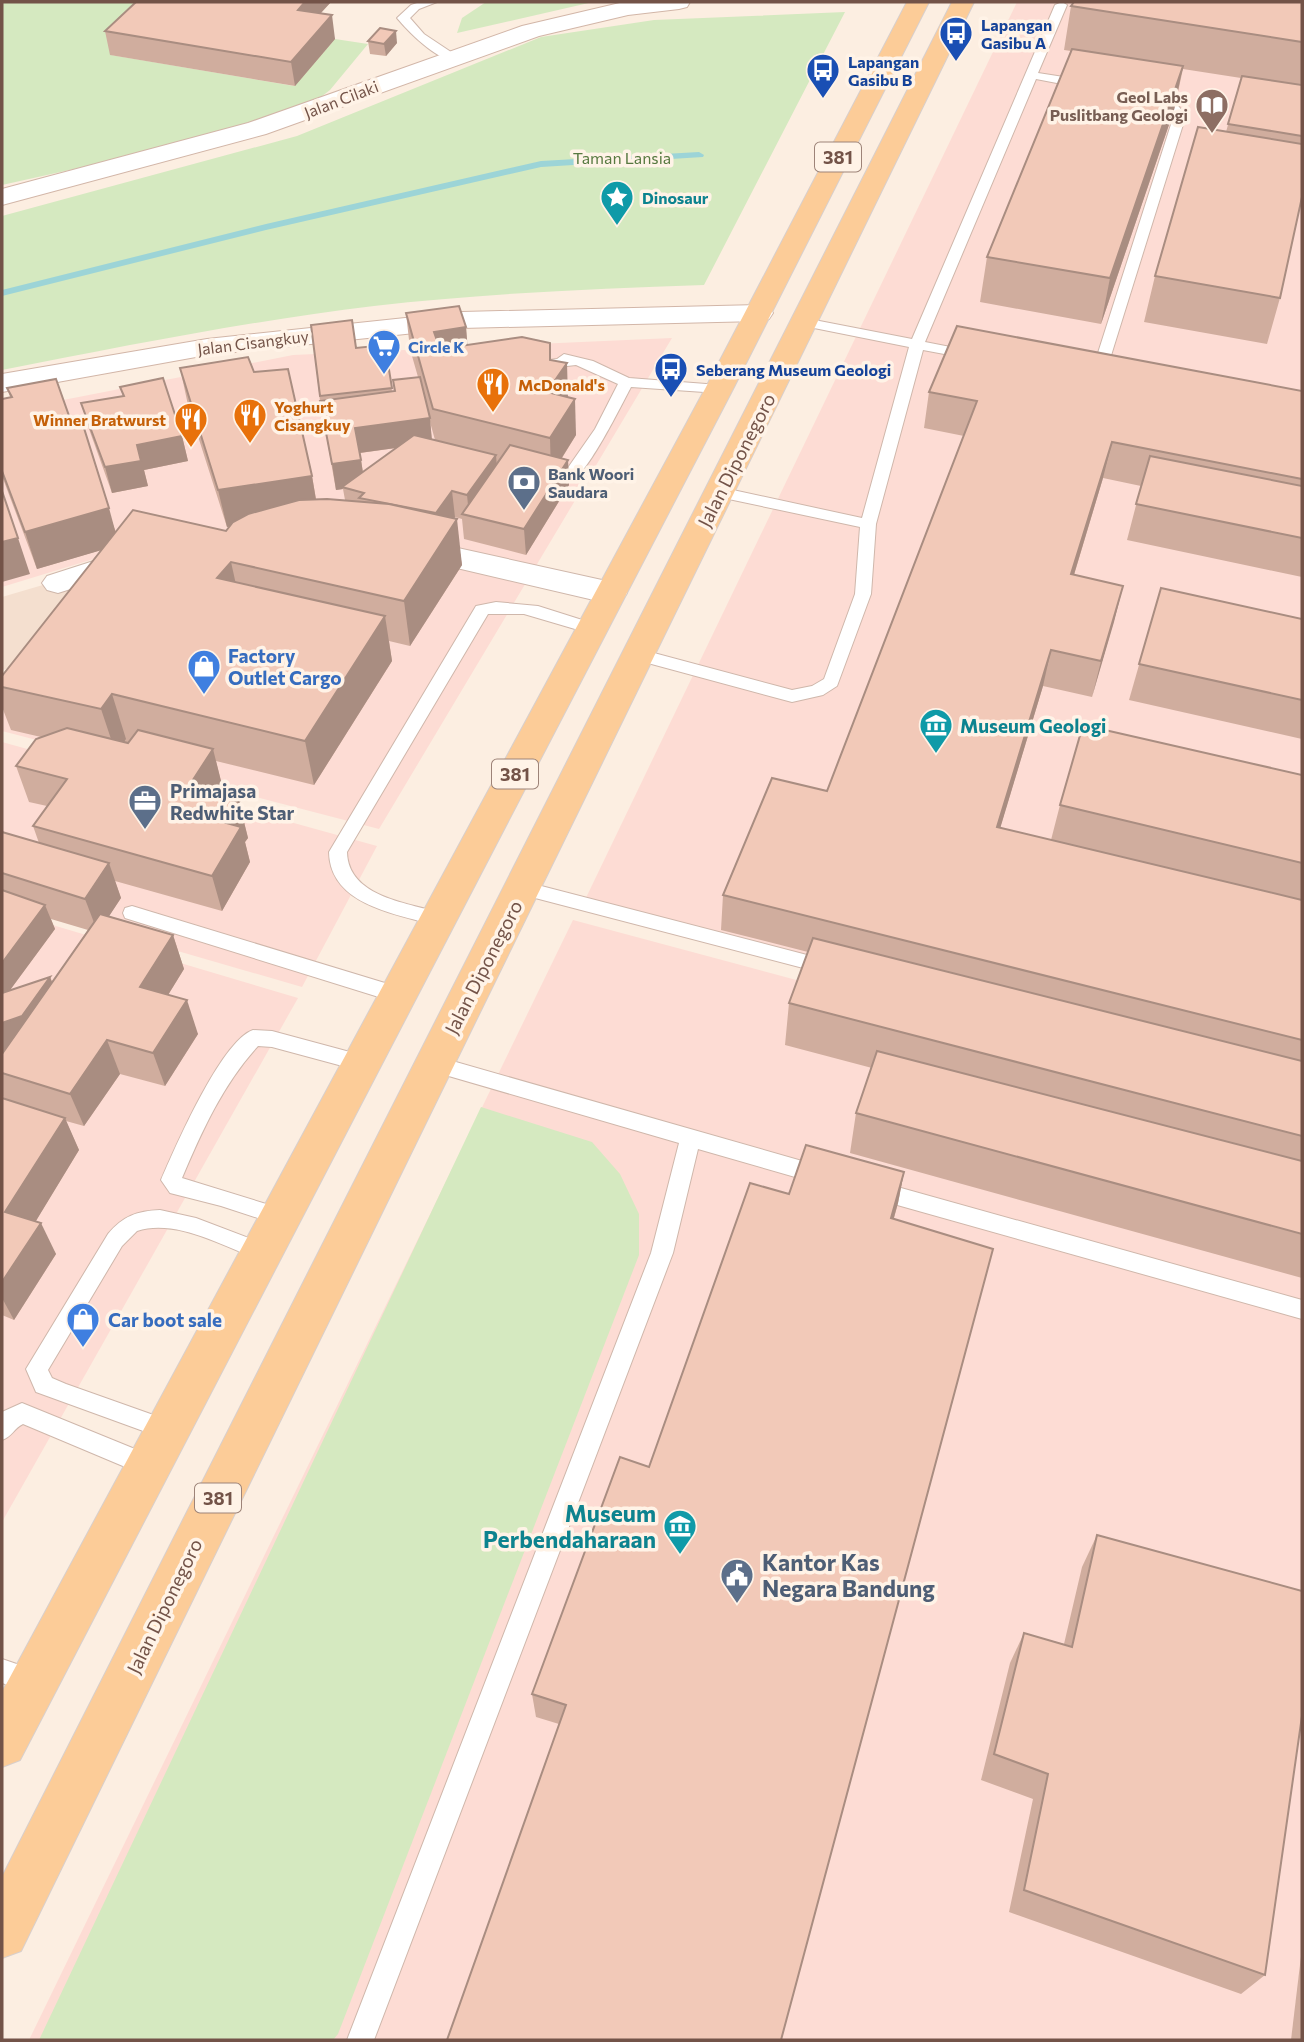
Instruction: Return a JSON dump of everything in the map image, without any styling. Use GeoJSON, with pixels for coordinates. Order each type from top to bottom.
{"type":"FeatureCollection","features":[{"type":"Feature","properties":{"kind":"main road","name":"381"},"geometry":{"type":"LineString","coordinates":[[2,1742],[18,1677],[158,1448],[759,313],[918,2]]}},
{"type":"Feature","properties":{"kind":"main road","name":"Jalan Diponegoro"},"geometry":{"type":"LineString","coordinates":[[2,1932],[963,2]]}},
{"type":"Feature","properties":{"kind":"street","name":"Jalan Cilaki"},"geometry":{"type":"LineString","coordinates":[[2,197],[294,117],[450,57],[521,33],[600,12],[679,2]]}},
{"type":"Feature","properties":{"kind":"street","name":"Jalan Cisangkuy"},"geometry":{"type":"LineString","coordinates":[[2,383],[207,347],[462,320],[759,313]]}},
{"type":"Feature","properties":{"kind":"street"},"geometry":{"type":"LineString","coordinates":[[385,542],[459,556],[611,593]]}},
{"type":"Feature","properties":{"kind":"street"},"geometry":{"type":"LineString","coordinates":[[58,583],[154,552]]}},
{"type":"Feature","properties":{"kind":"lane"},"geometry":{"type":"LineString","coordinates":[[431,2],[415,7],[403,18],[420,36],[450,57]]}},
{"type":"Feature","properties":{"kind":"lane"},"geometry":{"type":"LineString","coordinates":[[639,655],[792,696],[817,691],[831,682],[863,594],[869,524],[918,344],[1061,5]]}},
{"type":"Feature","properties":{"kind":"lane"},"geometry":{"type":"LineString","coordinates":[[1032,75],[1100,87]]}},
{"type":"Feature","properties":{"kind":"lane"},"geometry":{"type":"LineString","coordinates":[[1097,379],[1180,115],[1175,106],[1167,100],[1140,94]]}},
{"type":"Feature","properties":{"kind":"lane"},"geometry":{"type":"LineString","coordinates":[[804,322],[982,356]]}},
{"type":"Feature","properties":{"kind":"lane"},"geometry":{"type":"LineString","coordinates":[[534,351],[576,361],[626,382],[719,389]]}},
{"type":"Feature","properties":{"kind":"lane"},"geometry":{"type":"LineString","coordinates":[[525,367],[576,361]]}},
{"type":"Feature","properties":{"kind":"lane"},"geometry":{"type":"LineString","coordinates":[[532,471],[564,478],[570,475],[602,429],[626,382]]}},
{"type":"Feature","properties":{"kind":"lane"},"geometry":{"type":"LineString","coordinates":[[719,492],[869,524]]}},
{"type":"Feature","properties":{"kind":"lane"},"geometry":{"type":"LineString","coordinates":[[438,919],[382,902],[355,890],[340,869],[338,852],[482,610],[498,605],[517,607],[592,629]]}},
{"type":"Feature","properties":{"kind":"lane"},"geometry":{"type":"LineString","coordinates":[[522,888],[849,973]]}},
{"type":"Feature","properties":{"kind":"lane"},"geometry":{"type":"LineString","coordinates":[[132,913],[398,995]]}},
{"type":"Feature","properties":{"kind":"lane"},"geometry":{"type":"LineString","coordinates":[[272,1235],[221,1197],[177,1187],[171,1180],[179,1160],[235,1055],[253,1038],[272,1039],[361,1063]]}},
{"type":"Feature","properties":{"kind":"lane"},"geometry":{"type":"LineString","coordinates":[[435,1064],[1302,1310]]}},
{"type":"Feature","properties":{"kind":"lane"},"geometry":{"type":"LineString","coordinates":[[359,2040],[662,1253],[690,1138]]}},
{"type":"Feature","properties":{"kind":"lane"},"geometry":{"type":"LineString","coordinates":[[158,1448],[106,1407],[69,1397],[44,1385],[37,1368],[115,1240],[128,1225],[147,1219],[203,1229],[272,1235]]}},
{"type":"Feature","properties":{"kind":"lane"},"geometry":{"type":"LineString","coordinates":[[2,1430],[8,1420],[22,1413],[158,1448]]}},
{"type":"Feature","properties":{"kind":"shaded area"},"geometry":{"type":"Polygon","coordinates":[[[1017,2],[1302,2],[1302,1100],[583,904],[1017,2]]]}},
{"type":"Feature","properties":{"kind":"shaded area"},"geometry":{"type":"Polygon","coordinates":[[[672,338],[379,829],[2,731],[2,713],[146,543],[2,587],[2,412],[293,355],[672,338]]]}},
{"type":"Feature","properties":{"kind":"shaded area"},"geometry":{"type":"Polygon","coordinates":[[[104,567],[14,667],[2,670],[2,597],[104,567]]]}},
{"type":"Feature","properties":{"kind":"shaded area"},"geometry":{"type":"Polygon","coordinates":[[[2,742],[377,846],[302,987],[2,900],[2,742]]]}},
{"type":"Feature","properties":{"kind":"shaded area"},"geometry":{"type":"Polygon","coordinates":[[[2,910],[298,998],[2,1522],[2,910]]]}},
{"type":"Feature","properties":{"kind":"shaded area"},"geometry":{"type":"Polygon","coordinates":[[[573,920],[1302,1116],[1302,2040],[29,2040],[573,920]]]}},
{"type":"Feature","properties":{"kind":"green space"},"geometry":{"type":"Polygon","coordinates":[[[2,2],[166,2],[111,55],[294,86],[335,39],[368,44],[330,90],[308,107],[101,163],[2,185],[2,2]]]}},
{"type":"Feature","properties":{"kind":"green space"},"geometry":{"type":"Polygon","coordinates":[[[486,2],[593,2],[457,33],[462,18],[486,2]]]}},
{"type":"Feature","properties":{"kind":"green space","name":"Taman Lansia"},"geometry":{"type":"Polygon","coordinates":[[[845,12],[704,285],[498,295],[374,306],[141,343],[2,370],[2,216],[297,136],[541,37],[654,20],[845,12]]]}},
{"type":"Feature","properties":{"kind":"green space"},"geometry":{"type":"Polygon","coordinates":[[[481,1107],[592,1142],[620,1174],[639,1214],[639,1255],[338,2034],[333,2040],[39,2040],[481,1107]]]}},
{"type":"Feature","properties":{"kind":"building"},"geometry":{"type":"Polygon","coordinates":[[[136,2],[305,2],[298,10],[332,15],[291,62],[105,31],[136,2]]]}},
{"type":"Feature","properties":{"kind":"building"},"geometry":{"type":"Polygon","coordinates":[[[1074,2],[1302,2],[1302,42],[1071,6],[1074,2]]]}},
{"type":"Feature","properties":{"kind":"building"},"geometry":{"type":"Polygon","coordinates":[[[380,28],[396,31],[384,44],[368,41],[380,28]]]}},
{"type":"Feature","properties":{"kind":"building"},"geometry":{"type":"Polygon","coordinates":[[[1072,49],[1183,66],[1110,278],[987,257],[1072,49]]]}},
{"type":"Feature","properties":{"kind":"building"},"geometry":{"type":"Polygon","coordinates":[[[1242,76],[1302,85],[1302,136],[1228,124],[1242,76]]]}},
{"type":"Feature","properties":{"kind":"building"},"geometry":{"type":"Polygon","coordinates":[[[1198,127],[1302,144],[1302,197],[1280,298],[1155,276],[1198,127]]]}},
{"type":"Feature","properties":{"kind":"building"},"geometry":{"type":"Polygon","coordinates":[[[459,306],[466,327],[434,332],[440,349],[522,337],[550,343],[550,360],[567,363],[547,392],[575,399],[550,438],[433,409],[406,313],[459,306]]]}},
{"type":"Feature","properties":{"kind":"building"},"geometry":{"type":"Polygon","coordinates":[[[352,320],[356,348],[385,345],[392,388],[320,396],[311,325],[352,320]]]}},
{"type":"Feature","properties":{"kind":"building","name":"Museum Geologi"},"geometry":{"type":"Polygon","coordinates":[[[957,326],[1302,391],[1302,479],[1112,442],[1071,574],[1123,586],[1101,661],[1051,650],[997,827],[1302,900],[1302,1040],[723,895],[772,778],[827,791],[977,401],[929,392],[957,326]]]}},
{"type":"Feature","properties":{"kind":"building"},"geometry":{"type":"Polygon","coordinates":[[[248,357],[254,372],[288,369],[312,476],[218,490],[180,368],[248,357]]]}},
{"type":"Feature","properties":{"kind":"building"},"geometry":{"type":"Polygon","coordinates":[[[420,377],[430,418],[355,428],[361,460],[332,464],[320,401],[395,391],[393,380],[420,377]]]}},
{"type":"Feature","properties":{"kind":"building"},"geometry":{"type":"Polygon","coordinates":[[[163,378],[182,436],[137,445],[141,461],[105,467],[81,403],[124,396],[120,387],[163,378]]]}},
{"type":"Feature","properties":{"kind":"building"},"geometry":{"type":"Polygon","coordinates":[[[56,379],[73,427],[83,425],[109,508],[25,532],[2,471],[2,399],[12,397],[7,388],[56,379]]]}},
{"type":"Feature","properties":{"kind":"building"},"geometry":{"type":"Polygon","coordinates":[[[414,435],[496,455],[467,495],[452,491],[436,513],[359,498],[364,493],[342,487],[414,435]]]}},
{"type":"Feature","properties":{"kind":"building"},"geometry":{"type":"Polygon","coordinates":[[[510,445],[568,460],[524,529],[462,514],[510,445]]]}},
{"type":"Feature","properties":{"kind":"building"},"geometry":{"type":"Polygon","coordinates":[[[1150,456],[1302,486],[1302,538],[1136,504],[1150,456]]]}},
{"type":"Feature","properties":{"kind":"building"},"geometry":{"type":"Polygon","coordinates":[[[2,491],[18,538],[2,542],[2,491]]]}},
{"type":"Feature","properties":{"kind":"building","name":"Factory Outlet Cargo"},"geometry":{"type":"Polygon","coordinates":[[[327,499],[389,504],[457,519],[404,601],[231,562],[217,578],[385,616],[305,741],[112,694],[101,709],[2,687],[2,676],[133,510],[226,531],[233,522],[248,514],[299,500],[327,499]]]}},
{"type":"Feature","properties":{"kind":"building"},"geometry":{"type":"Polygon","coordinates":[[[1161,588],[1302,619],[1302,700],[1139,664],[1161,588]]]}},
{"type":"Feature","properties":{"kind":"building"},"geometry":{"type":"Polygon","coordinates":[[[1083,725],[1302,775],[1302,863],[1060,805],[1083,725]]]}},
{"type":"Feature","properties":{"kind":"building","name":"Primajasa Redwhite Star"},"geometry":{"type":"Polygon","coordinates":[[[67,728],[128,743],[138,730],[213,749],[187,789],[239,802],[226,823],[241,827],[212,876],[33,826],[67,779],[16,766],[36,739],[67,728]]]}},
{"type":"Feature","properties":{"kind":"building"},"geometry":{"type":"Polygon","coordinates":[[[2,832],[109,863],[85,899],[2,873],[2,832]]]}},
{"type":"Feature","properties":{"kind":"building"},"geometry":{"type":"Polygon","coordinates":[[[2,890],[45,905],[2,963],[2,890]]]}},
{"type":"Feature","properties":{"kind":"building"},"geometry":{"type":"Polygon","coordinates":[[[100,914],[173,935],[140,987],[187,1000],[153,1053],[107,1040],[70,1094],[2,1073],[2,1054],[100,914]]]}},
{"type":"Feature","properties":{"kind":"building"},"geometry":{"type":"Polygon","coordinates":[[[813,938],[1302,1061],[1302,1136],[789,1003],[813,938]]]}},
{"type":"Feature","properties":{"kind":"building"},"geometry":{"type":"Polygon","coordinates":[[[50,977],[22,1016],[2,1023],[2,993],[50,977]]]}},
{"type":"Feature","properties":{"kind":"building"},"geometry":{"type":"Polygon","coordinates":[[[877,1051],[1302,1161],[1302,1234],[856,1113],[877,1051]]]}},
{"type":"Feature","properties":{"kind":"building"},"geometry":{"type":"Polygon","coordinates":[[[2,1098],[65,1118],[5,1212],[41,1223],[2,1282],[2,1098]]]}},
{"type":"Feature","properties":{"kind":"building","name":"Kantor Kas Negara Bandung"},"geometry":{"type":"Polygon","coordinates":[[[806,1145],[904,1172],[891,1218],[993,1249],[781,2040],[447,2040],[566,1705],[532,1694],[620,1457],[649,1467],[750,1183],[789,1194],[806,1145]]]}},
{"type":"Feature","properties":{"kind":"building"},"geometry":{"type":"Polygon","coordinates":[[[1097,1535],[1302,1591],[1302,1716],[1265,1975],[1024,1890],[1048,1774],[994,1754],[1024,1633],[1072,1647],[1097,1535]]]}},
{"type":"Feature","properties":{"kind":"waterway"},"geometry":{"type":"LineString","coordinates":[[2,293],[266,227],[541,164],[699,155]]}},
{"type":"Feature","properties":{"kind":"place","name":"Lapangan Gasibu A"},"geometry":{"type":"Point","coordinates":[956,63]}},
{"type":"Feature","properties":{"kind":"place","name":"Lapangan Gasibu B"},"geometry":{"type":"Point","coordinates":[823,100]}},
{"type":"Feature","properties":{"kind":"place","name":"Geol Labs Puslitbang Geologi"},"geometry":{"type":"Point","coordinates":[1212,135]}},
{"type":"Feature","properties":{"kind":"place","name":"Dinosaur"},"geometry":{"type":"Point","coordinates":[617,227]}},
{"type":"Feature","properties":{"kind":"place","name":"Circle K"},"geometry":{"type":"Point","coordinates":[384,376]}},
{"type":"Feature","properties":{"kind":"place","name":"Seberang Museum Geologi"},"geometry":{"type":"Point","coordinates":[671,399]}},
{"type":"Feature","properties":{"kind":"place","name":"McDonald's"},"geometry":{"type":"Point","coordinates":[493,414]}},
{"type":"Feature","properties":{"kind":"place","name":"Yoghurt Cisangkuy"},"geometry":{"type":"Point","coordinates":[250,445]}},
{"type":"Feature","properties":{"kind":"place","name":"Winner Bratwurst"},"geometry":{"type":"Point","coordinates":[191,449]}},
{"type":"Feature","properties":{"kind":"place","name":"Bank Woori Saudara"},"geometry":{"type":"Point","coordinates":[524,512]}},
{"type":"Feature","properties":{"kind":"place","name":"Factory Outlet Cargo"},"geometry":{"type":"Point","coordinates":[204,696]}},
{"type":"Feature","properties":{"kind":"place","name":"Museum Geologi"},"geometry":{"type":"Point","coordinates":[936,755]}},
{"type":"Feature","properties":{"kind":"place","name":"Primajasa Redwhite Star"},"geometry":{"type":"Point","coordinates":[145,831]}},
{"type":"Feature","properties":{"kind":"place","name":"Car boot sale"},"geometry":{"type":"Point","coordinates":[83,1349]}},
{"type":"Feature","properties":{"kind":"place","name":"Museum Perbendaharaan"},"geometry":{"type":"Point","coordinates":[680,1556]}},
{"type":"Feature","properties":{"kind":"place","name":"Kantor Kas Negara Bandung"},"geometry":{"type":"Point","coordinates":[737,1605]}}]}
